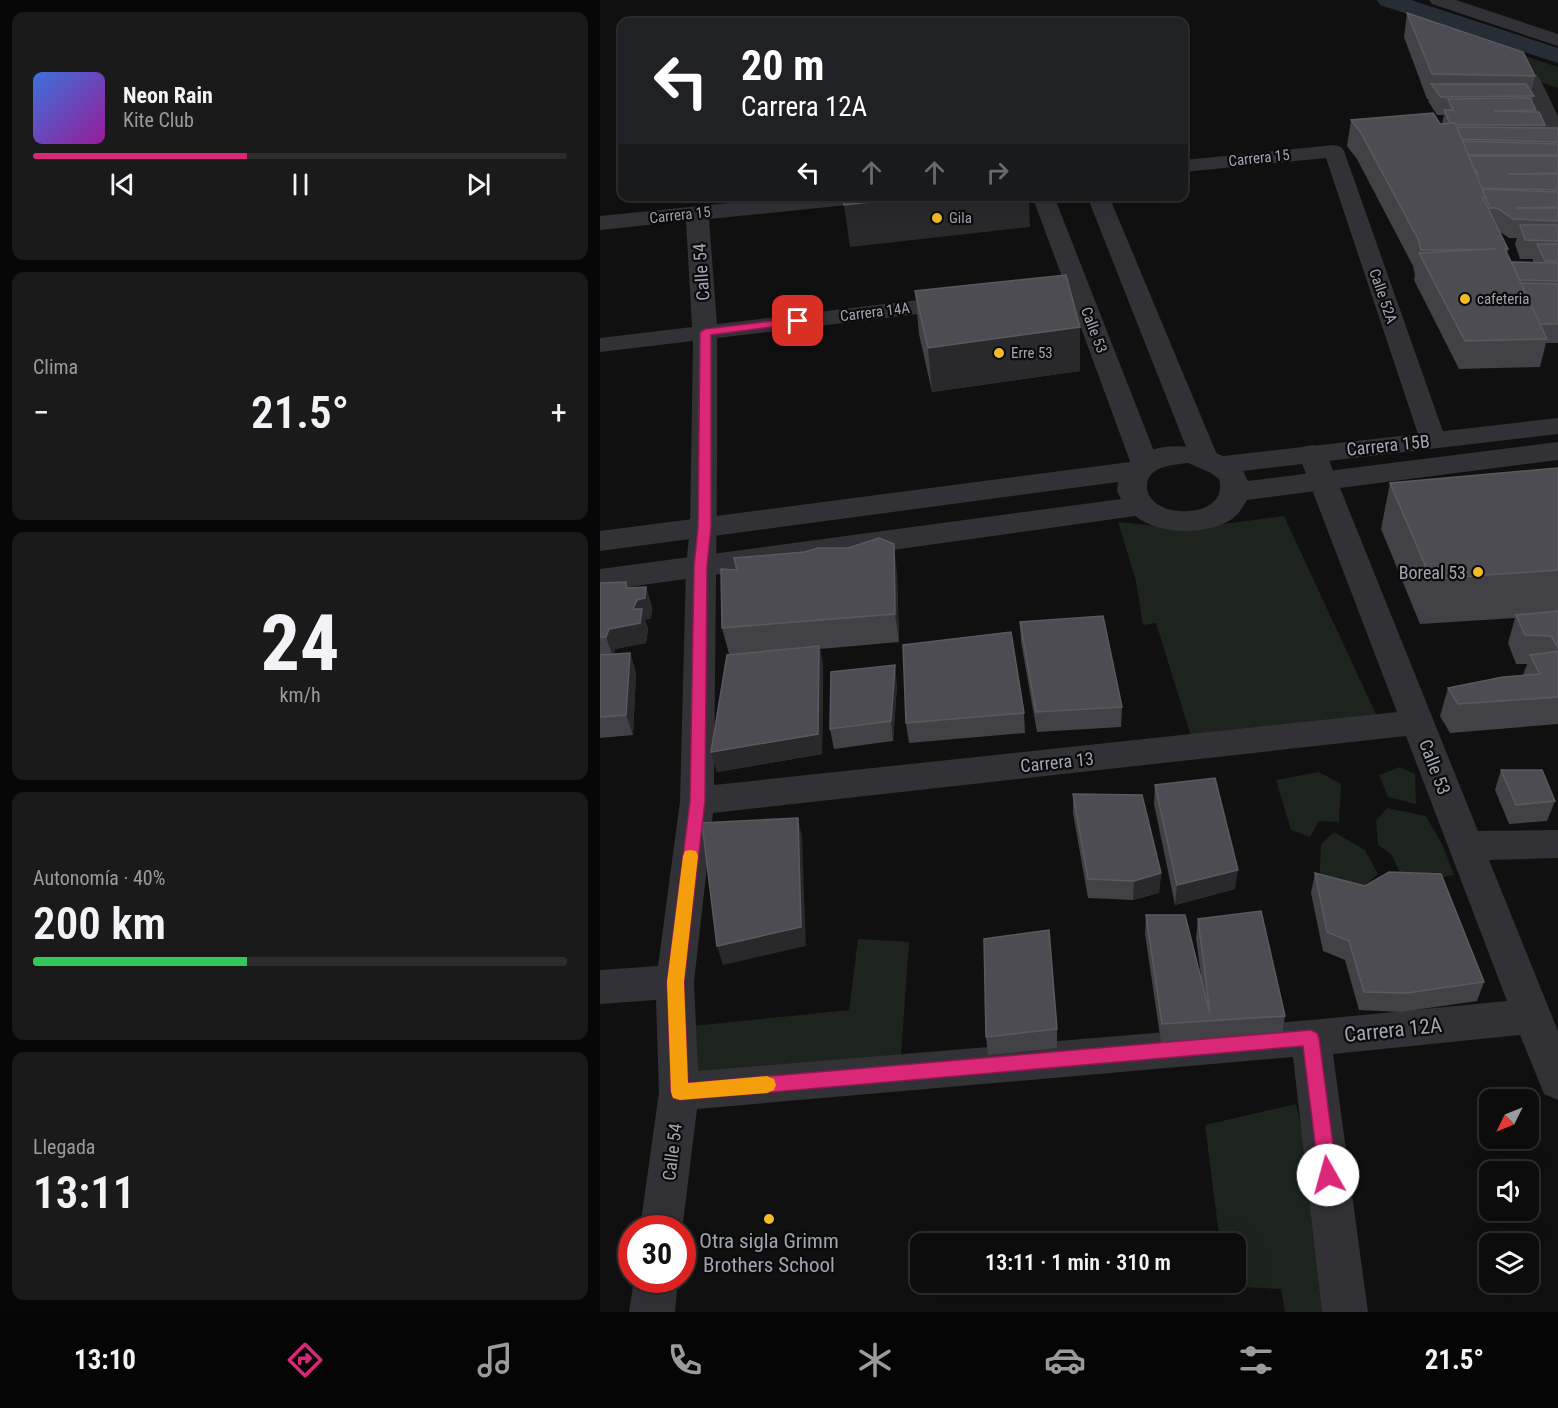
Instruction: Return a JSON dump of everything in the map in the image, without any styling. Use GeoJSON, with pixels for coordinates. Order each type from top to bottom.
{"type":"FeatureCollection","features":[{"type":"Feature","properties":{"kind":"street"},"geometry":{"type":"LineString","coordinates":[[1438,0],[1558,40]]}},
{"type":"Feature","properties":{"kind":"street"},"geometry":{"type":"LineString","coordinates":[[1530,79],[1558,137]]}},
{"type":"Feature","properties":{"kind":"street","name":"Carrera 15"},"geometry":{"type":"LineString","coordinates":[[1188,166],[1334,151]]}},
{"type":"Feature","properties":{"kind":"street","name":"Calle 52A"},"geometry":{"type":"LineString","coordinates":[[1334,151],[1433,440]]}},
{"type":"Feature","properties":{"kind":"street","name":"Carrera 15"},"geometry":{"type":"LineString","coordinates":[[600,223],[818,201]]}},
{"type":"Feature","properties":{"kind":"street","name":"Calle 53"},"geometry":{"type":"LineString","coordinates":[[1045,201],[1078,287],[1141,467]]}},
{"type":"Feature","properties":{"kind":"street"},"geometry":{"type":"LineString","coordinates":[[1100,201],[1211,461]]}},
{"type":"Feature","properties":{"kind":"street","name":"Calle 54"},"geometry":{"type":"LineString","coordinates":[[664,1215],[680,1092],[675,982],[697,801],[701,566],[704,527],[705,332],[697,213]]}},
{"type":"Feature","properties":{"kind":"street","name":"Carrera 14A"},"geometry":{"type":"LineString","coordinates":[[600,345],[1078,287]]}},
{"type":"Feature","properties":{"kind":"street","name":"Carrera 15B"},"geometry":{"type":"LineString","coordinates":[[1235,492],[1317,466],[1433,440],[1558,426]]}},
{"type":"Feature","properties":{"kind":"street","name":"Carrera 15B"},"geometry":{"type":"LineString","coordinates":[[1211,461],[1317,466],[1558,451]]}},
{"type":"Feature","properties":{"kind":"street"},"geometry":{"type":"LineString","coordinates":[[1171,454],[1211,461],[1229,473],[1234,482],[1235,492],[1231,503],[1221,512],[1197,520],[1170,520],[1140,506],[1131,494],[1130,481],[1141,467],[1155,458],[1171,454]]}},
{"type":"Feature","properties":{"kind":"street","name":"Calle 53"},"geometry":{"type":"LineString","coordinates":[[1317,466],[1558,1081]]}},
{"type":"Feature","properties":{"kind":"street"},"geometry":{"type":"LineString","coordinates":[[600,541],[1141,467]]}},
{"type":"Feature","properties":{"kind":"street"},"geometry":{"type":"LineString","coordinates":[[600,580],[1140,506]]}},
{"type":"Feature","properties":{"kind":"street","name":"Carrera 13"},"geometry":{"type":"LineString","coordinates":[[697,801],[1417,722]]}},
{"type":"Feature","properties":{"kind":"street"},"geometry":{"type":"LineString","coordinates":[[1466,846],[1558,844]]}},
{"type":"Feature","properties":{"kind":"street"},"geometry":{"type":"LineString","coordinates":[[600,987],[675,982]]}},
{"type":"Feature","properties":{"kind":"street","name":"Carrera 12A"},"geometry":{"type":"LineString","coordinates":[[680,1092],[1311,1038],[1533,1016]]}},
{"type":"Feature","properties":{"kind":"street"},"geometry":{"type":"LineString","coordinates":[[1311,1038],[1346,1312]]}},
{"type":"Feature","properties":{"kind":"street"},"geometry":{"type":"LineString","coordinates":[[652,1312],[654,1293]]}},
{"type":"Feature","properties":{"kind":"shaded area"},"geometry":{"type":"Polygon","coordinates":[[[1483,42],[1558,67],[1558,88],[1458,54],[1483,42]]]}},
{"type":"Feature","properties":{"kind":"shaded area"},"geometry":{"type":"Polygon","coordinates":[[[1284,516],[1381,725],[1195,749],[1156,623],[1143,625],[1136,581],[1118,522],[1187,529],[1284,516]]]}},
{"type":"Feature","properties":{"kind":"shaded area"},"geometry":{"type":"Polygon","coordinates":[[[1400,767],[1415,774],[1416,804],[1388,797],[1379,775],[1400,767]]]}},
{"type":"Feature","properties":{"kind":"shaded area"},"geometry":{"type":"Polygon","coordinates":[[[1319,772],[1341,784],[1339,822],[1319,821],[1310,837],[1291,830],[1276,780],[1319,772]]]}},
{"type":"Feature","properties":{"kind":"shaded area"},"geometry":{"type":"Polygon","coordinates":[[[1387,808],[1426,816],[1442,844],[1454,875],[1406,884],[1391,854],[1378,845],[1376,821],[1387,808]]]}},
{"type":"Feature","properties":{"kind":"shaded area"},"geometry":{"type":"Polygon","coordinates":[[[1334,832],[1365,850],[1378,874],[1354,895],[1319,888],[1321,844],[1334,832]]]}},
{"type":"Feature","properties":{"kind":"shaded area"},"geometry":{"type":"Polygon","coordinates":[[[858,939],[909,942],[899,1085],[665,1110],[682,1027],[849,1010],[858,939]]]}},
{"type":"Feature","properties":{"kind":"shaded area"},"geometry":{"type":"Polygon","coordinates":[[[1296,1104],[1345,1312],[1285,1312],[1281,1289],[1246,1287],[1246,1233],[1219,1233],[1205,1125],[1296,1104]]]}},
{"type":"Feature","properties":{"kind":"building"},"geometry":{"type":"Polygon","coordinates":[[[1407,13],[1523,52],[1535,76],[1432,74],[1407,13]]]}},
{"type":"Feature","properties":{"kind":"building"},"geometry":{"type":"Polygon","coordinates":[[[1431,84],[1526,84],[1534,96],[1441,97],[1431,84]]]}},
{"type":"Feature","properties":{"kind":"building"},"geometry":{"type":"Polygon","coordinates":[[[1530,98],[1536,110],[1494,111],[1539,112],[1545,125],[1456,125],[1450,123],[1444,110],[1453,110],[1448,99],[1530,98]]]}},
{"type":"Feature","properties":{"kind":"building"},"geometry":{"type":"Polygon","coordinates":[[[1433,113],[1440,124],[1455,123],[1486,198],[1483,198],[1547,339],[1465,341],[1419,253],[1495,249],[1421,250],[1418,239],[1361,133],[1351,120],[1433,113]]]}},
{"type":"Feature","properties":{"kind":"building"},"geometry":{"type":"Polygon","coordinates":[[[1457,127],[1558,128],[1558,142],[1462,139],[1457,127]]]}},
{"type":"Feature","properties":{"kind":"building"},"geometry":{"type":"Polygon","coordinates":[[[1463,141],[1557,144],[1558,155],[1468,155],[1463,141]]]}},
{"type":"Feature","properties":{"kind":"building"},"geometry":{"type":"Polygon","coordinates":[[[1469,156],[1558,156],[1558,173],[1507,174],[1558,174],[1558,190],[1482,188],[1469,156]]]}},
{"type":"Feature","properties":{"kind":"building"},"geometry":{"type":"Polygon","coordinates":[[[1482,189],[1558,192],[1558,207],[1516,208],[1558,208],[1558,221],[1513,219],[1497,208],[1490,208],[1482,189]]]}},
{"type":"Feature","properties":{"kind":"building"},"geometry":{"type":"Polygon","coordinates":[[[844,201],[879,201],[844,205],[844,201]]]}},
{"type":"Feature","properties":{"kind":"building"},"geometry":{"type":"Polygon","coordinates":[[[1520,225],[1558,225],[1558,241],[1525,240],[1520,225]]]}},
{"type":"Feature","properties":{"kind":"building"},"geometry":{"type":"Polygon","coordinates":[[[1537,244],[1558,244],[1558,261],[1545,261],[1537,244]]]}},
{"type":"Feature","properties":{"kind":"building"},"geometry":{"type":"Polygon","coordinates":[[[1512,262],[1558,263],[1558,281],[1520,280],[1512,262]]]}},
{"type":"Feature","properties":{"kind":"building"},"geometry":{"type":"Polygon","coordinates":[[[1066,275],[1080,327],[928,348],[915,291],[1066,275]]]}},
{"type":"Feature","properties":{"kind":"building"},"geometry":{"type":"Polygon","coordinates":[[[1521,283],[1558,284],[1558,324],[1540,324],[1521,283]]]}},
{"type":"Feature","properties":{"kind":"building"},"geometry":{"type":"Polygon","coordinates":[[[1558,468],[1558,570],[1431,579],[1390,483],[1558,468]]]}},
{"type":"Feature","properties":{"kind":"building"},"geometry":{"type":"Polygon","coordinates":[[[879,538],[894,544],[895,614],[722,628],[721,569],[737,570],[734,558],[805,552],[818,548],[848,548],[879,538]]]}},
{"type":"Feature","properties":{"kind":"building"},"geometry":{"type":"Polygon","coordinates":[[[626,582],[626,588],[646,587],[645,598],[637,600],[633,609],[642,609],[640,623],[609,629],[606,637],[600,637],[600,583],[626,582]]]}},
{"type":"Feature","properties":{"kind":"building"},"geometry":{"type":"Polygon","coordinates":[[[1558,611],[1558,648],[1551,636],[1525,635],[1516,615],[1558,611]]]}},
{"type":"Feature","properties":{"kind":"building"},"geometry":{"type":"Polygon","coordinates":[[[1103,616],[1122,707],[1036,712],[1020,622],[1103,616]]]}},
{"type":"Feature","properties":{"kind":"building"},"geometry":{"type":"Polygon","coordinates":[[[1011,632],[1024,713],[906,723],[903,645],[1011,632]]]}},
{"type":"Feature","properties":{"kind":"building"},"geometry":{"type":"Polygon","coordinates":[[[819,646],[818,734],[711,752],[727,655],[819,646]]]}},
{"type":"Feature","properties":{"kind":"building"},"geometry":{"type":"Polygon","coordinates":[[[1558,651],[1558,697],[1458,704],[1448,688],[1503,677],[1540,674],[1530,655],[1558,651]]]}},
{"type":"Feature","properties":{"kind":"building"},"geometry":{"type":"Polygon","coordinates":[[[630,653],[626,715],[600,717],[600,655],[630,653]]]}},
{"type":"Feature","properties":{"kind":"building"},"geometry":{"type":"Polygon","coordinates":[[[895,665],[891,721],[830,729],[831,672],[895,665]]]}},
{"type":"Feature","properties":{"kind":"building"},"geometry":{"type":"Polygon","coordinates":[[[1501,770],[1542,770],[1555,801],[1516,805],[1501,770]]]}},
{"type":"Feature","properties":{"kind":"building"},"geometry":{"type":"Polygon","coordinates":[[[1215,778],[1238,870],[1177,885],[1155,785],[1215,778]]]}},
{"type":"Feature","properties":{"kind":"building"},"geometry":{"type":"Polygon","coordinates":[[[1073,794],[1142,795],[1161,873],[1134,881],[1088,879],[1073,794]]]}},
{"type":"Feature","properties":{"kind":"building"},"geometry":{"type":"Polygon","coordinates":[[[798,818],[801,927],[717,946],[702,823],[798,818]]]}},
{"type":"Feature","properties":{"kind":"building"},"geometry":{"type":"Polygon","coordinates":[[[1389,872],[1441,874],[1484,982],[1407,993],[1364,992],[1349,941],[1327,932],[1315,873],[1365,886],[1389,872]]]}},
{"type":"Feature","properties":{"kind":"building"},"geometry":{"type":"Polygon","coordinates":[[[1261,911],[1285,1016],[1162,1024],[1146,915],[1185,915],[1210,1014],[1198,919],[1261,911]]]}},
{"type":"Feature","properties":{"kind":"building"},"geometry":{"type":"Polygon","coordinates":[[[1049,930],[1057,1029],[986,1037],[984,939],[1049,930]]]}},
{"type":"Feature","properties":{"kind":"waterway"},"geometry":{"type":"LineString","coordinates":[[1388,0],[1558,56]]}},
{"type":"Feature","properties":{"kind":"slow traffic"},"geometry":{"type":"LineString","coordinates":[[690,856],[675,982],[680,1092],[767,1085]]}},
{"type":"Feature","properties":{"kind":"place","name":"Gila"},"geometry":{"type":"Point","coordinates":[937,218]}},
{"type":"Feature","properties":{"kind":"place","name":"cafeteria"},"geometry":{"type":"Point","coordinates":[1465,299]}},
{"type":"Feature","properties":{"kind":"place","name":"Erre 53"},"geometry":{"type":"Point","coordinates":[999,353]}},
{"type":"Feature","properties":{"kind":"place","name":"Boreal 53"},"geometry":{"type":"Point","coordinates":[1478,572]}},
{"type":"Feature","properties":{"kind":"place","name":"Otra sigla Grimm Brothers School"},"geometry":{"type":"Point","coordinates":[769,1219]}},
{"type":"Feature","properties":{"kind":"route"},"geometry":{"type":"LineString","coordinates":[[798,321],[705,332],[704,527],[701,566],[697,801],[675,982],[680,1092],[1311,1038],[1328,1175]]}}]}
